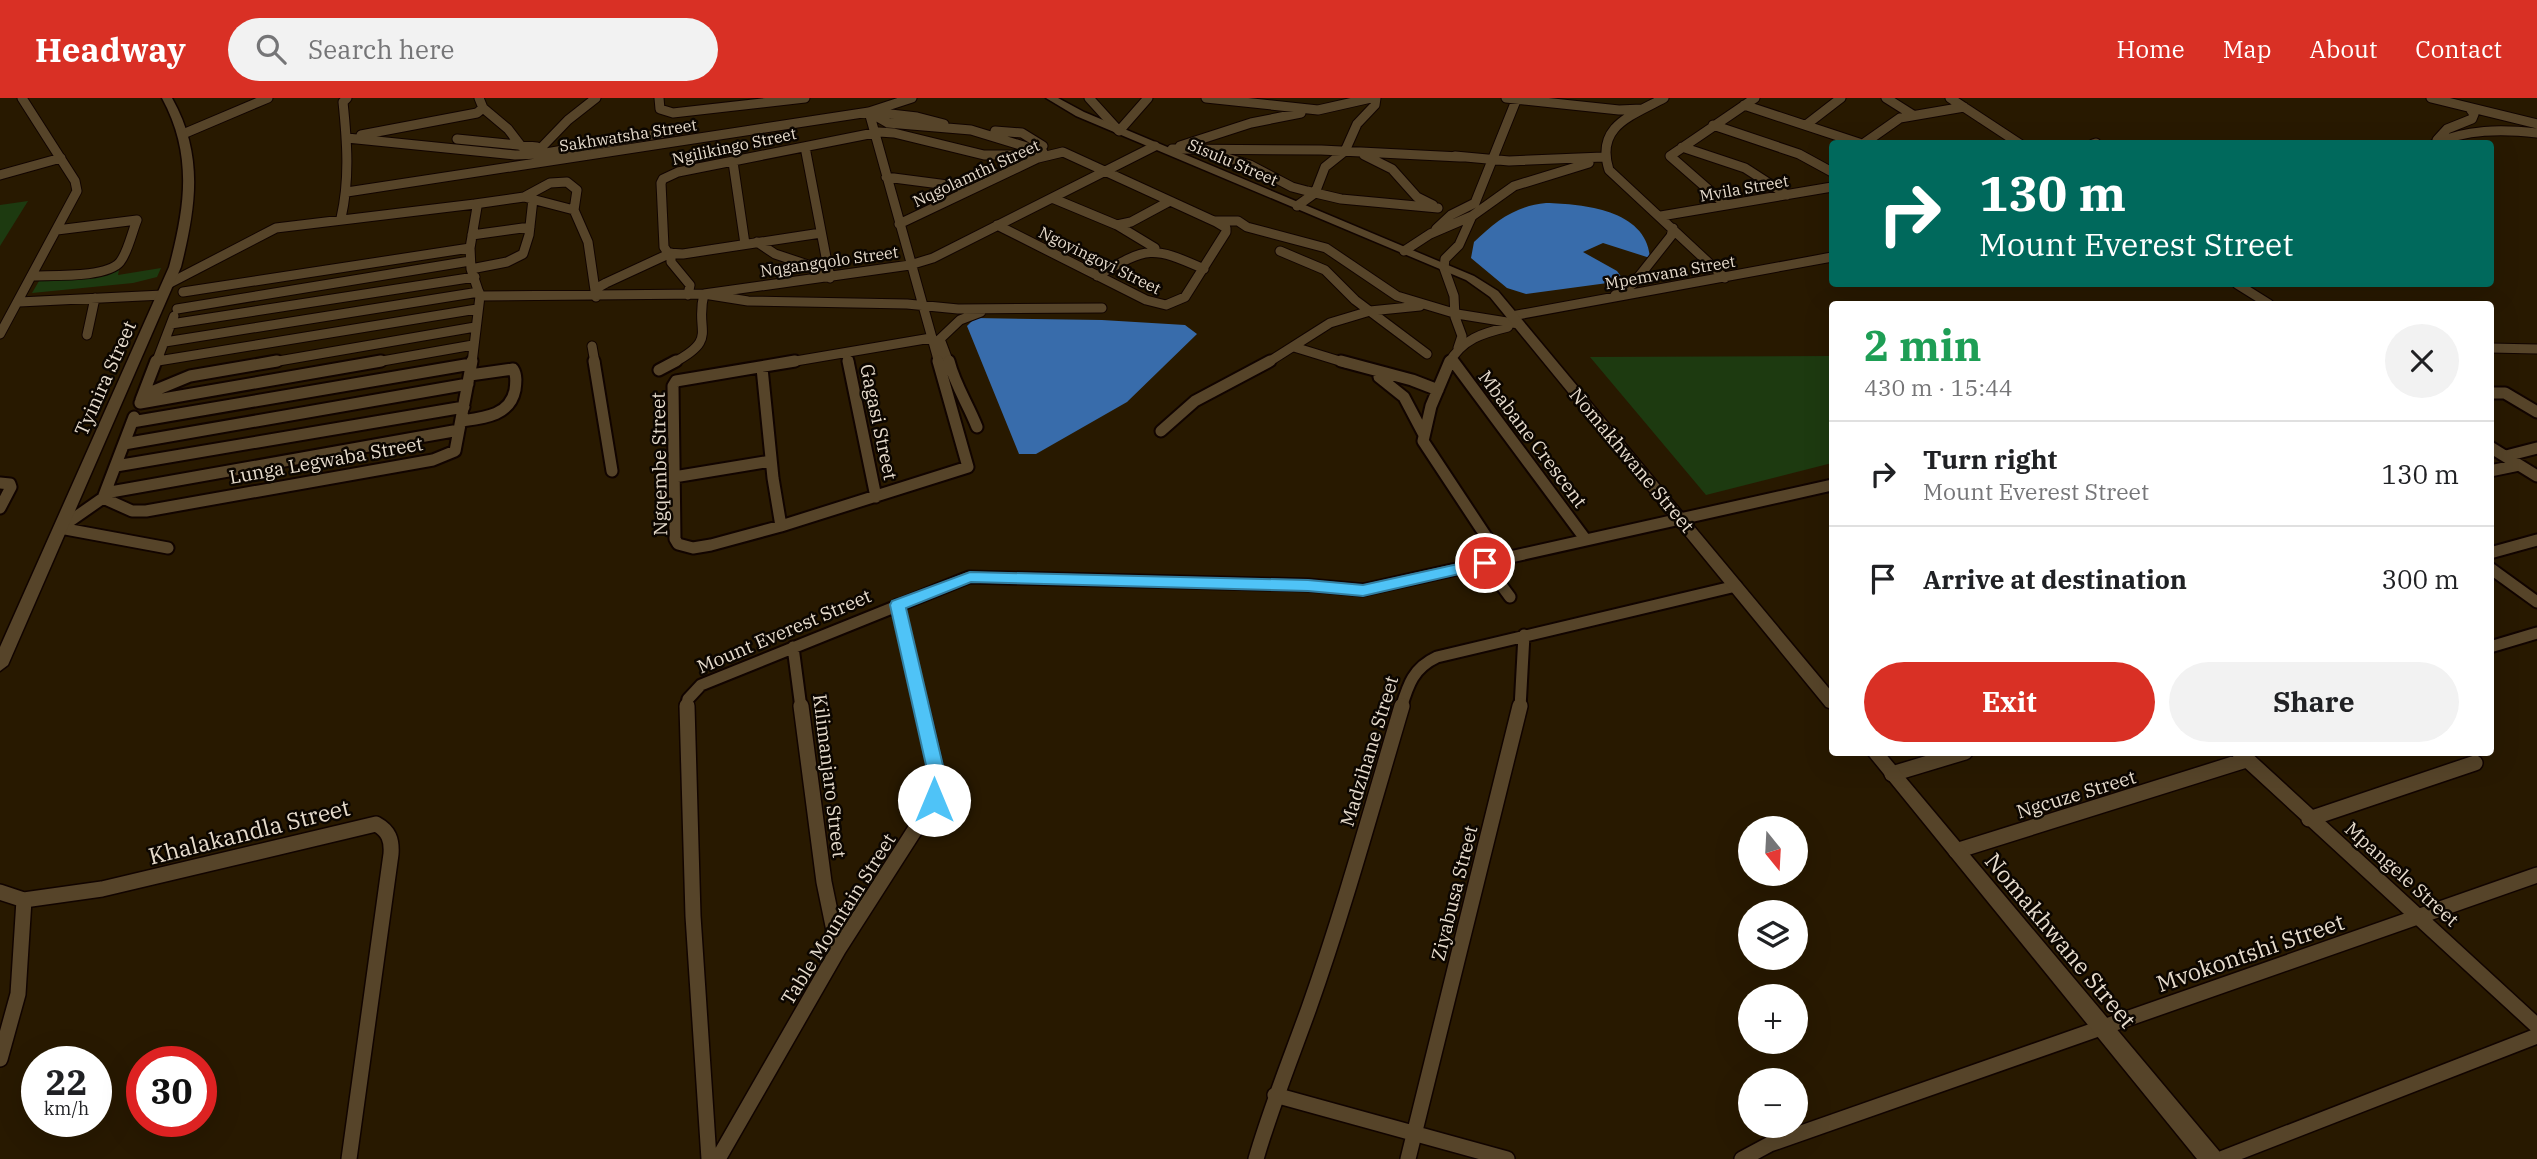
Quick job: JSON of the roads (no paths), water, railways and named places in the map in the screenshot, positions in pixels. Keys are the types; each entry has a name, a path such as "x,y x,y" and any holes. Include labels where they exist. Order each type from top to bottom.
{"street":[{"path":"0,334 77,191 75,181 22,98"},
{"name":"Tyinira Street","path":"0,665 165,289 184,233 190,190 189,159 178,116 167,98"},
{"path":"183,134 254,100 268,98"},
{"path":"341,218 346,192 347,138 343,102 347,98"},
{"path":"479,98 483,108 502,124 521,146"},
{"path":"542,147 568,120 596,98"},
{"path":"659,98 660,109 673,113 805,98"},
{"name":"Sakhwatsha Street","path":"346,192 869,112 912,98"},
{"name":"Sisulu Street","path":"1051,98 1119,131 1404,251"},
{"path":"1089,98 1095,108 1114,123 1119,131 1148,98"},
{"path":"1206,98 1244,100 1315,110"},
{"path":"1297,206 1315,193 1325,167 1351,143 1357,124 1376,105 1373,98"},
{"name":"Nqgangqolo Street","path":"165,342 479,294 596,297 704,295 910,265 933,258 1103,172 1163,148 1260,121 1373,98"},
{"path":"1506,98 1619,110 1645,109"},
{"path":"1433,233 1451,215 1475,202 1517,98"},
{"path":"1664,98 1606,135 1602,157 1609,170 1724,278"},
{"path":"1727,205 1670,156 1755,98"},
{"path":"1805,125 1841,98"},
{"path":"1886,98 1913,115"},
{"path":"1950,98 2014,140"},
{"path":"2431,98 2471,110 2537,124"},
{"path":"1744,105 1851,140"},
{"path":"1868,140 1893,121 1964,107"},
{"path":"347,138 477,113 483,108"},
{"path":"1619,110 1629,119"},
{"path":"2438,140 2448,129 2472,119 2474,114 2471,110"},
{"path":"869,112 888,123 971,130 1032,147 1046,155"},
{"path":"869,112 931,338"},
{"path":"2482,132 2491,120 2537,124"},
{"path":"1713,125 1798,154 1829,170"},
{"path":"2440,140 2482,132 2537,133"},
{"path":"347,138 514,155 578,148 663,133"},
{"name":"Ngilikingo Street","path":"671,253 664,247 663,179 678,172 874,134 894,133 984,155 1046,155"},
{"path":"457,139 521,146 578,148"},
{"path":"1205,150 1270,174 1292,187 1315,193 1342,199 1438,208 1417,197 1392,169 1363,154 1351,143"},
{"path":"1351,143 1493,160 1602,157"},
{"path":"805,147 829,275"},
{"path":"1682,147 1745,168 1787,195"},
{"path":"1163,148 1460,157"},
{"name":"Nqgolamthi Street","path":"899,224 1046,155 1063,152 1103,172"},
{"path":"1404,251 1433,233 1472,216 1514,186 1602,157"},
{"path":"0,175 61,158"},
{"path":"733,162 744,244"},
{"path":"1103,172 1215,221 1238,221 1247,227 1326,248 1397,296 1475,320 1516,320"},
{"path":"886,177 963,187"},
{"path":"529,198 550,183 567,182 576,190 574,210 588,242 596,297"},
{"name":"Mvila Street","path":"1661,216 1829,188"},
{"path":"172,324 519,260 527,251 529,198"},
{"path":"0,308 165,289 190,272 276,228 341,218 529,198 574,210"},
{"path":"1052,198 1116,225 1157,249 1204,269"},
{"path":"1116,225 1138,218 1170,201"},
{"name":"Lunga Legwaba Street","path":"104,495 132,511 146,511 433,460 456,451 478,309 479,294 470,248 477,207 475,204"},
{"path":"1423,433 1438,390 1462,336 1454,313 1454,296 1444,268 1445,259 1459,245 1472,216"},
{"path":"1138,218 1140,239"},
{"path":"33,276 98,271 120,262 137,220 57,230"},
{"name":"Ngoyingoyi Street","path":"997,225 1156,304 1172,305 1185,297 1226,232 1226,228 1215,221"},
{"path":"472,235 530,227"},
{"path":"1610,299 1633,284 1671,236 1673,228"},
{"path":"596,297 597,288 609,280 641,270 671,253 821,233"},
{"path":"757,242 775,254 829,275"},
{"path":"183,292 470,248"},
{"path":"1097,276 1142,250 1157,249"},
{"path":"1280,251 1325,270 1370,311 1427,354"},
{"name":"Nomakhwane Street","path":"1404,251 1480,284 1516,320 1829,699"},
{"path":"671,253 671,262 690,285 688,295"},
{"name":"Mpemvana Street","path":"1516,320 1610,299 1829,258"},
{"path":"177,309 472,269"},
{"path":"104,495 148,379 158,361 190,272"},
{"path":"2242,287 2264,301"},
{"path":"659,370 694,350 701,342 705,335 700,305 704,295 758,302 991,309 1102,308"},
{"path":"87,335 95,298"},
{"path":"1161,431 1195,401 1294,347 1330,323 1370,311 1424,305"},
{"path":"158,361 478,309"},
{"path":"977,427 965,395 954,382 940,339 948,328 960,320 991,309"},
{"path":"1458,348 1472,338 1516,320"},
{"path":"142,399 190,376 475,327"},
{"name":"Ngqembe Street","path":"931,338 968,467 781,526 703,547 693,548 678,544 675,539 674,477 673,386 676,382 847,354 931,338"},
{"path":"142,399 473,345"},
{"path":"592,346 612,471"},
{"path":"1294,347 1412,380 1438,390"},
{"path":"2494,348 2537,349"},
{"name":"Gagasi Street","path":"847,354 876,496"},
{"name":"Mbabane Crescent","path":"1451,359 1586,540"},
{"path":"1360,367 1380,377 1404,397 1423,433 1426,447 1501,559"},
{"path":"762,368 771,461 781,526"},
{"path":"60,527 104,495 460,426 503,412 510,407 517,387 516,373 513,369 470,374 132,422"},
{"path":"124,444 470,374"},
{"path":"2494,393 2505,393 2537,412"},
{"path":"116,466 464,407"},
{"path":"2506,456 2537,448"},
{"path":"2494,449 2537,476"},
{"path":"674,477 771,461"},
{"path":"2494,470 2519,465"},
{"path":"0,483 10,484 11,487 0,508"},
{"path":"1682,520 1829,486"},
{"name":"Mount Everest Street","path":"709,1159 694,916 685,706 701,685 970,577 1308,585 1363,590 1682,520"},
{"path":"60,527 169,548"},
{"path":"2494,552 2537,540"},
{"path":"1485,563 1510,597"},
{"path":"2494,571 2537,602"},
{"name":"Madzihane Street","path":"1256,1159 1275,1095 1318,982 1413,673 1418,666 1435,657 1736,586"},
{"name":"Table Mountain Street","path":"718,1159 838,950 934,800 937,774 897,605"},
{"path":"2494,646 2537,633"},
{"name":"Ziyabusa Street","path":"1409,1159 1518,723 1523,688 1524,635"},
{"name":"Kilimanjaro Street","path":"793,647 824,882 838,950"},
{"name":"Nomakhwane Street","path":"1877,756 2211,1159"},
{"path":"1892,774 1952,756"},
{"name":"Mpangele Street","path":"2242,756 2419,917 2530,1010 2537,1026"},
{"name":"Ngcuze Street","path":"1956,851 2242,756"},
{"path":"2309,818 2475,763"},
{"name":"Khalakandla Street","path":"0,892 24,900 102,889 376,824 387,829 391,837 389,868 349,1159"},
{"name":"Mvokontshi Street","path":"1742,1159 1770,1144 2537,875"},
{"path":"0,1059 18,994 24,900"},
{"path":"2221,1159 2537,1036"},
{"path":"1275,1095 1507,1159"}],"water":[{"path":"1546,203 1595,208 1626,220 1638,229 1646,242 1650,258 1603,243 1583,252 1617,271 1622,278 1615,282 1526,294 1507,288 1471,258 1474,242 1490,227 1515,211"},
{"path":"975,318 1102,320 1185,325 1197,334 1127,402 1036,454 1019,454 967,326"}]}
